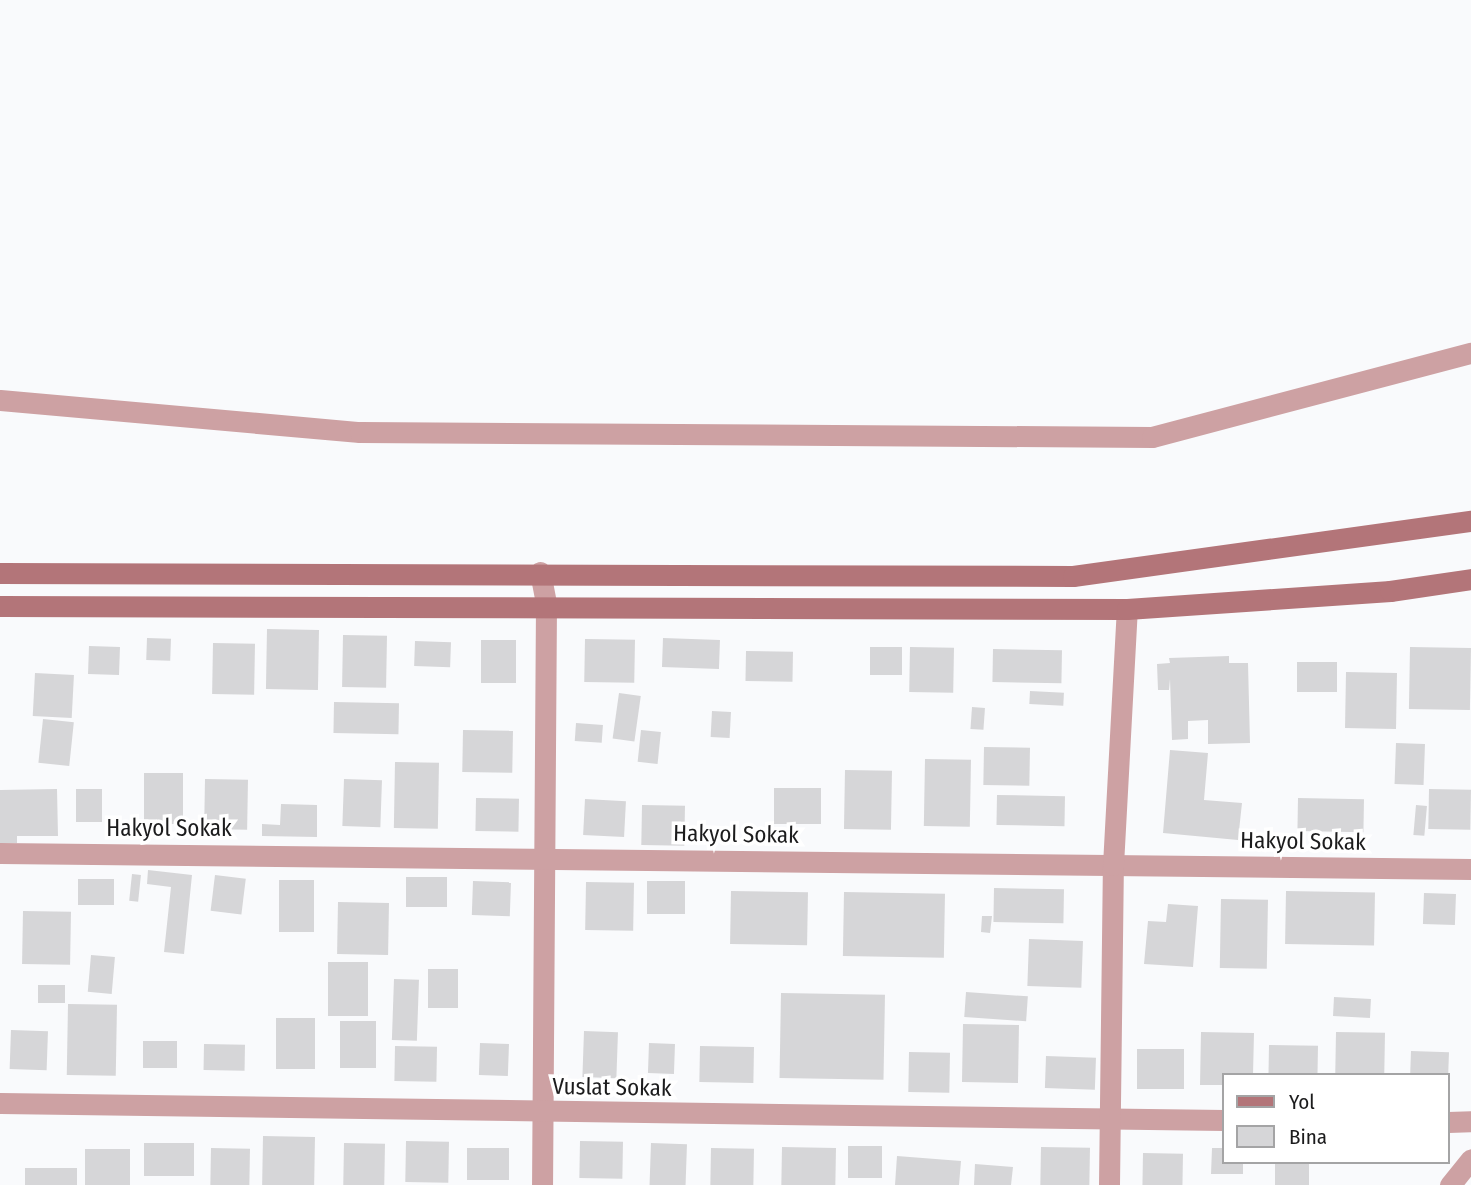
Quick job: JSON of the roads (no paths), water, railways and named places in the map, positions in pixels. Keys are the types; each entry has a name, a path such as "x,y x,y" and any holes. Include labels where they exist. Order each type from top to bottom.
{"main road":[{"path":"0,573 540,572 1073,576 1471,521"},
{"path":"0,606 546,604 1127,609 1390,591 1471,579"}],"street":[{"path":"0,400 360,432 1152,437 1471,353"},
{"path":"540,572 546,604 542,1185"},
{"path":"1110,1185 1113,865 1127,609"},
{"name":"Hakyol Sokak","path":"0,853 1471,869"},
{"name":"Vuslat Sokak","path":"0,1103 541,1113 1222,1120"},
{"path":"1450,1122 1471,1121"},
{"path":"1450,1185 1471,1159"}]}
